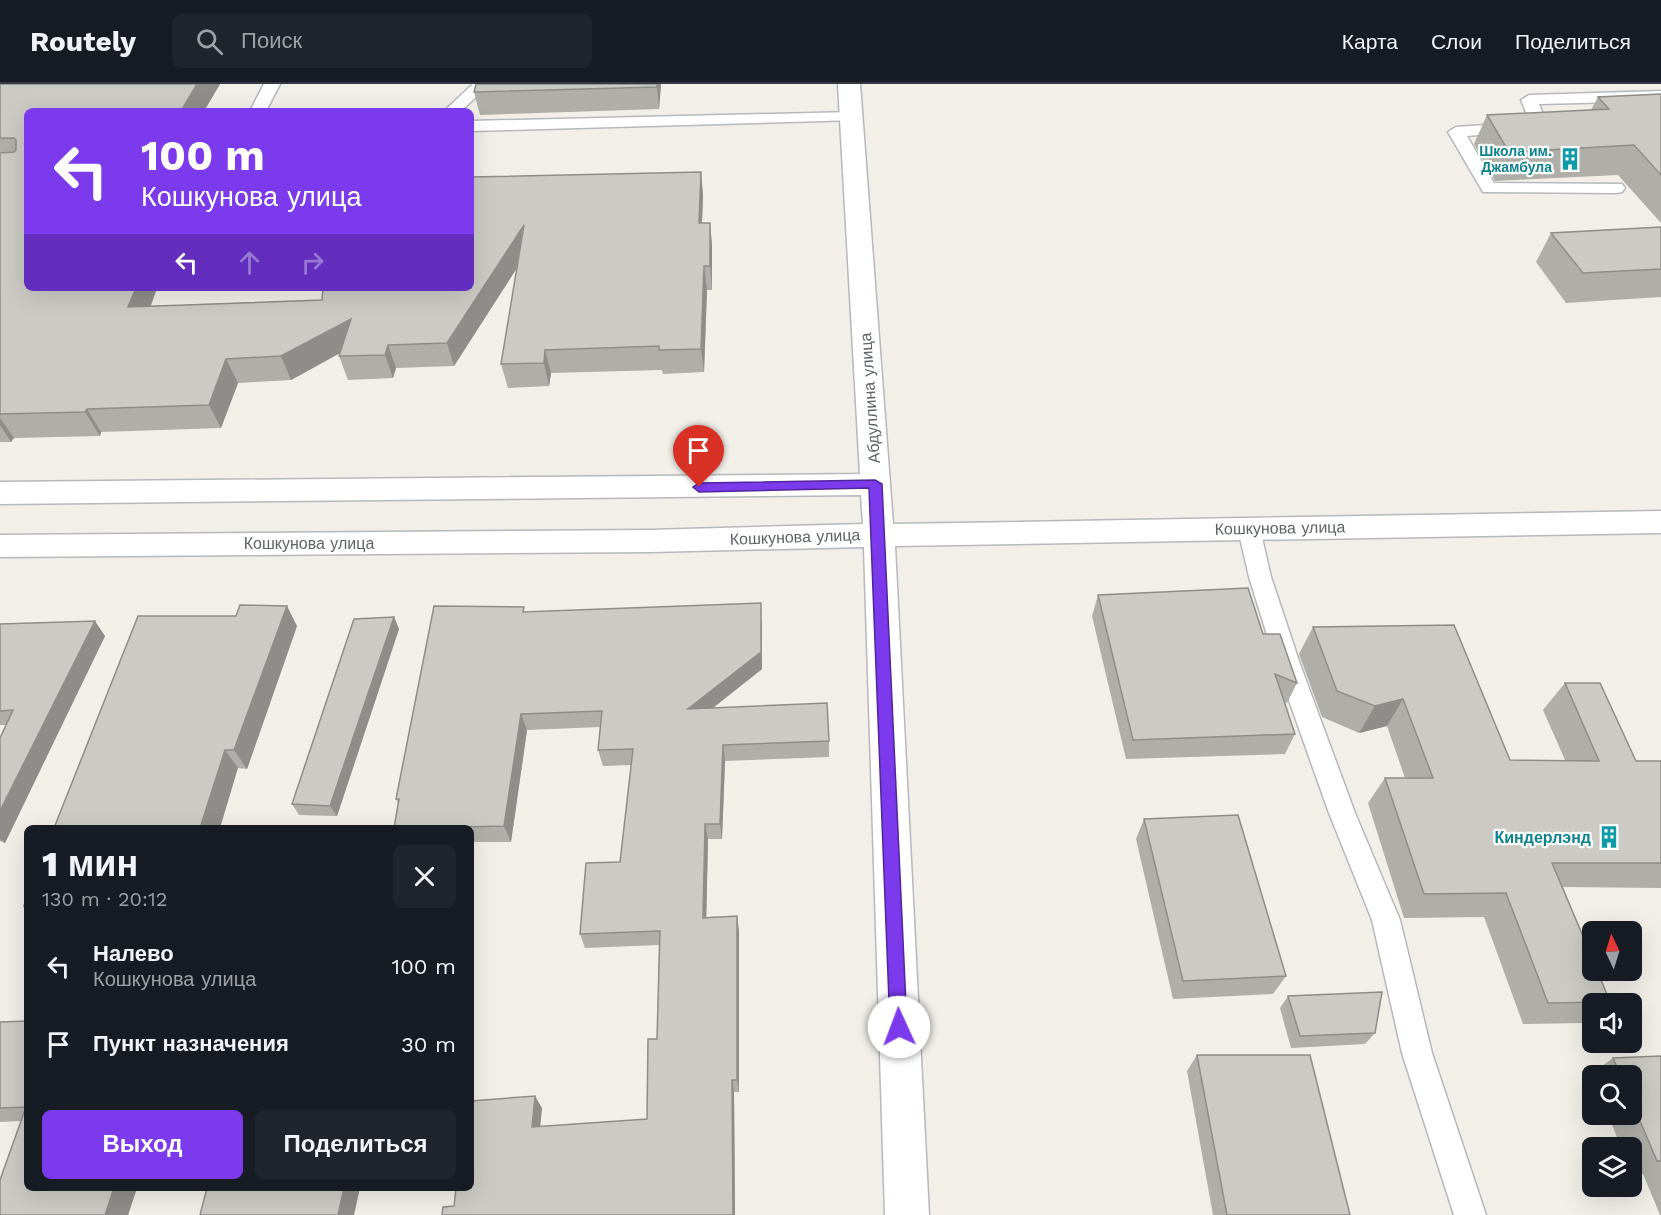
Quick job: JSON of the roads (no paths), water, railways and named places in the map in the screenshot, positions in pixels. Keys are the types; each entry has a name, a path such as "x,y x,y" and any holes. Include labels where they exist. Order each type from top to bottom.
{"street":[{"name":"Абдуллина улица","path":"849,84 879,535 907,1215"},
{"path":"0,493 875,484"},
{"name":"Кошкунова улица","path":"0,546 650,541 1661,522"}],"lane":[{"path":"260,108 272,84"},
{"path":"455,108 482,84"},
{"path":"1616,188 1489,188 1456,132 1540,126 1529,100 1661,96"},
{"path":"474,126 852,117"},
{"path":"1249,529 1260,577 1288,664 1342,813 1386,920 1417,1053 1470,1215"}],"place":[{"name":"Школа им. Джамбула","path":"1570,159"},
{"name":"Киндерлэнд","path":"1609,837"}]}
